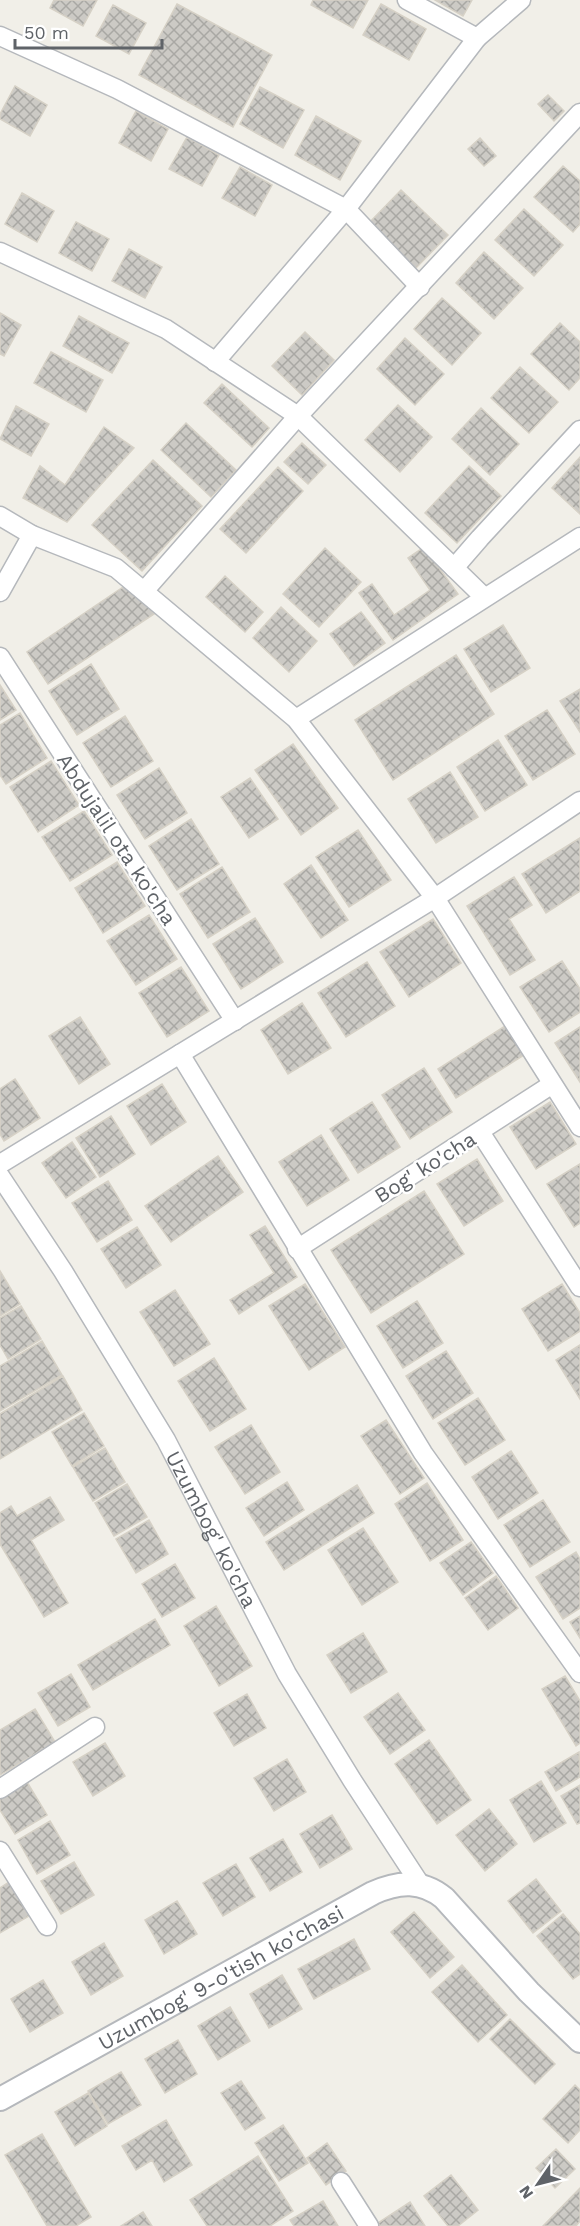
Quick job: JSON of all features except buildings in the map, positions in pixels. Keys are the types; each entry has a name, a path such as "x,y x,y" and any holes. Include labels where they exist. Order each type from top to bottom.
{"street":[{"path":"407,0 477,38"},
{"path":"215,362 346,209 477,38 521,0"},
{"path":"0,36 117,89 346,209 420,287"},
{"path":"145,590 298,416 580,113"},
{"path":"0,252 166,329 298,416 484,597"},
{"path":"454,568 580,430"},
{"path":"0,516 32,535 116,568 296,719 435,898 551,1085 580,1127"},
{"path":"0,592 32,535"},
{"path":"296,719 580,537"},
{"name":"Abdujalil ota ko'cha","path":"0,657 235,1021"},
{"path":"0,1164 435,898 580,801"},
{"path":"180,1054 423,1453 580,1672"},
{"name":"Bog' ko'cha","path":"297,1249 551,1085"},
{"path":"480,1132 580,1287"},
{"name":"Uzumbog' ko'cha","path":"0,1176 63,1271 166,1440 287,1674 352,1780 420,1884"},
{"path":"0,1790 95,1727"},
{"path":"0,1851 47,1926"},
{"name":"Uzumbog' 9-o'tish ko'chasi","path":"0,2099 373,1893 401,1884 420,1884"},
{"path":"420,1884 444,1898 529,1992 580,2041"},
{"path":"341,2182 369,2226"}]}
